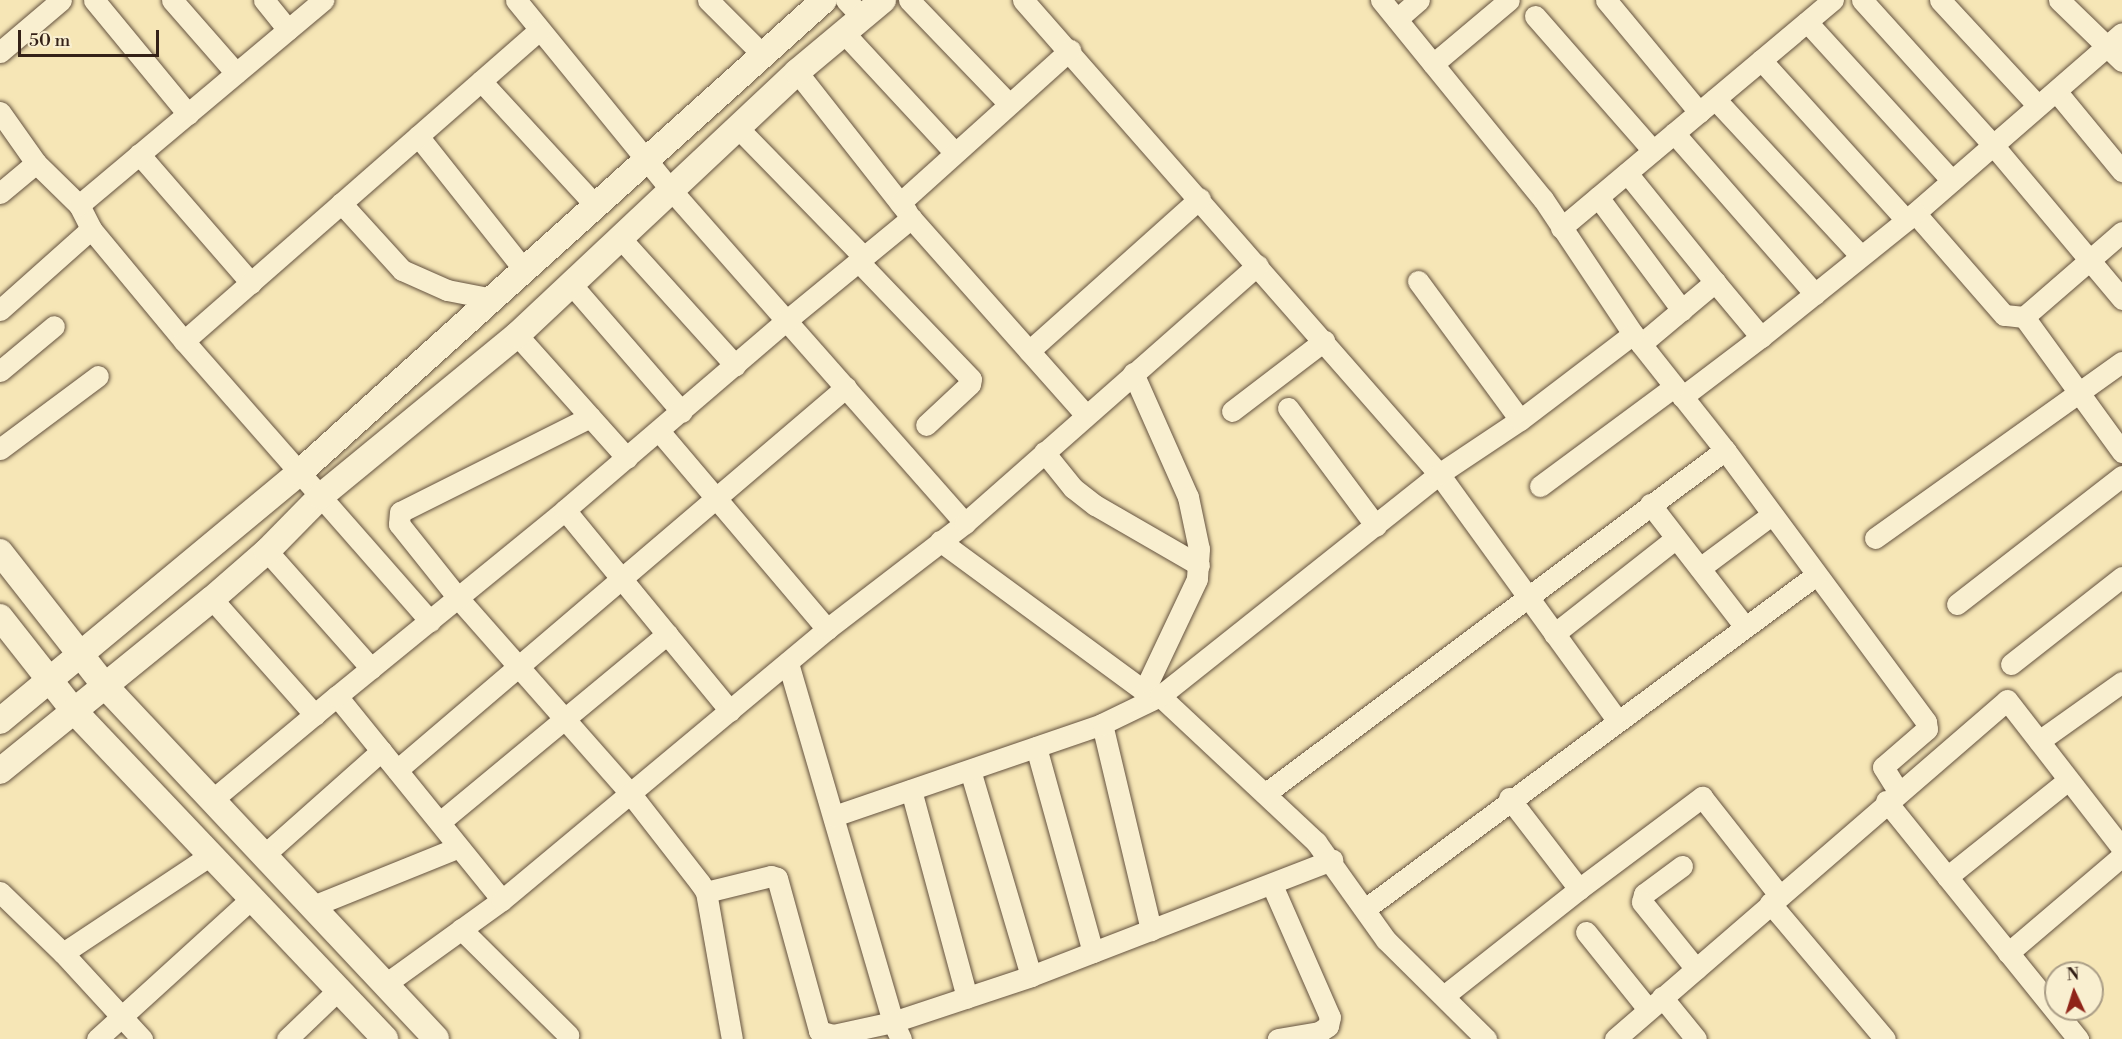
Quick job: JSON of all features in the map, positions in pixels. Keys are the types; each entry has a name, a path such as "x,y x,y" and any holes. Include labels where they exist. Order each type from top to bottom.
{"street":[{"path":"0,52 61,0"},
{"path":"94,0 188,114"},
{"path":"172,0 236,73"},
{"path":"264,0 288,30"},
{"path":"79,205 323,0"},
{"path":"516,0 672,191 965,523"},
{"path":"708,0 763,55"},
{"path":"0,721 300,472 824,0"},
{"path":"0,771 212,599 259,558 321,496 517,335 622,240 851,17 883,0"},
{"path":"909,0 1009,104"},
{"path":"1023,0 1200,198 1439,474 1524,596 1617,720"},
{"path":"1381,0 1543,199 1637,339 1725,450 1770,516 1928,725 1883,767 1892,796 1947,877 2078,1039"},
{"path":"1397,19 1419,0"},
{"path":"1433,64 1509,0"},
{"path":"1606,0 1699,112"},
{"path":"1862,0 2091,257 2122,299"},
{"path":"1940,0 2038,106"},
{"path":"2059,0 2115,40 2122,61"},
{"path":"1561,228 1807,22 1829,1"},
{"path":"1535,16 1653,152"},
{"path":"851,17 955,153"},
{"path":"1807,22 1952,181"},
{"path":"184,341 539,30"},
{"path":"1540,486 1761,337 1911,216 2115,40"},
{"path":"212,800 565,510 861,259 955,153 1070,50"},
{"path":"1761,60 2004,315 2024,317 2122,232"},
{"path":"797,72 906,210 1085,414"},
{"path":"481,81 595,205"},
{"path":"2056,91 2122,171"},
{"path":"1715,99 1861,256"},
{"path":"0,112 36,162 79,205 91,229 184,341 430,621"},
{"path":"738,128 971,379 970,384 926,425"},
{"path":"1674,133 1815,294"},
{"path":"418,136 525,271"},
{"path":"139,154 251,283"},
{"path":"0,193 36,162"},
{"path":"1627,173 1761,337"},
{"path":"1599,196 1682,310"},
{"path":"1029,351 1200,198"},
{"path":"341,203 402,270 447,290 493,299"},
{"path":"0,309 91,229"},
{"path":"622,240 735,365"},
{"path":"384,985 502,900 827,629 965,523 1085,414 1258,265"},
{"path":"1418,281 1520,420"},
{"path":"834,816 1102,724 1152,693 1376,526 1439,474 1682,310 1715,282"},
{"path":"571,284 682,412"},
{"path":"2024,317 2122,452"},
{"path":"0,371 54,326"},
{"path":"517,335 627,458"},
{"path":"1232,411 1324,341"},
{"path":"1875,538 2122,362"},
{"path":"1133,373 1188,497 1199,565 1197,579 1152,693"},
{"path":"0,448 98,376"},
{"path":"397,770 621,578 717,500 846,387"},
{"path":"1288,408 1376,526"},
{"path":"590,417 400,512 402,529 458,598 630,793 706,892 732,1039"},
{"path":"659,431 827,629"},
{"path":"1266,792 1524,596 1725,450"},
{"path":"1044,452 1073,488 1095,505 1199,565"},
{"path":"1957,604 2122,476"},
{"path":"1650,504 1745,627"},
{"path":"565,510 730,711"},
{"path":"1700,568 1770,516"},
{"path":"223,536 259,558 371,668"},
{"path":"1554,634 1677,538"},
{"path":"940,541 1152,693 1266,792 1332,860 1386,940 1445,995 1486,1039"},
{"path":"0,552 106,687 436,1039"},
{"path":"1365,909 1509,798 1816,575"},
{"path":"2011,664 2122,577"},
{"path":"212,599 315,715"},
{"path":"0,617 74,711 380,1037"},
{"path":"440,822 667,634"},
{"path":"788,663 897,1031"},
{"path":"2039,741 2122,682"},
{"path":"336,696 502,900"},
{"path":"1615,1039 1892,796 2007,700 2122,848"},
{"path":"1102,724 1151,930"},
{"path":"1036,747 1093,952"},
{"path":"264,855 381,751"},
{"path":"970,770 1031,976"},
{"path":"1947,877 2068,780"},
{"path":"911,790 967,998"},
{"path":"1445,995 1579,888 1702,797 1774,899 1885,1039"},
{"path":"1509,798 1579,888"},
{"path":"313,906 459,847"},
{"path":"63,953 209,856"},
{"path":"2008,953 2122,856"},
{"path":"706,892 771,876 777,878 819,1031 833,1035 897,1031 967,998 1272,885 1332,860"},
{"path":"1682,866 1644,894 1642,902 1696,969"},
{"path":"1272,885 1330,1017 1328,1026 1319,1032 1278,1039"},
{"path":"0,892 63,953 142,1039"},
{"path":"97,1039 250,900"},
{"path":"461,929 568,1035"},
{"path":"1586,932 1655,1004 1696,1039"},
{"path":"287,1039 337,991"}]}
